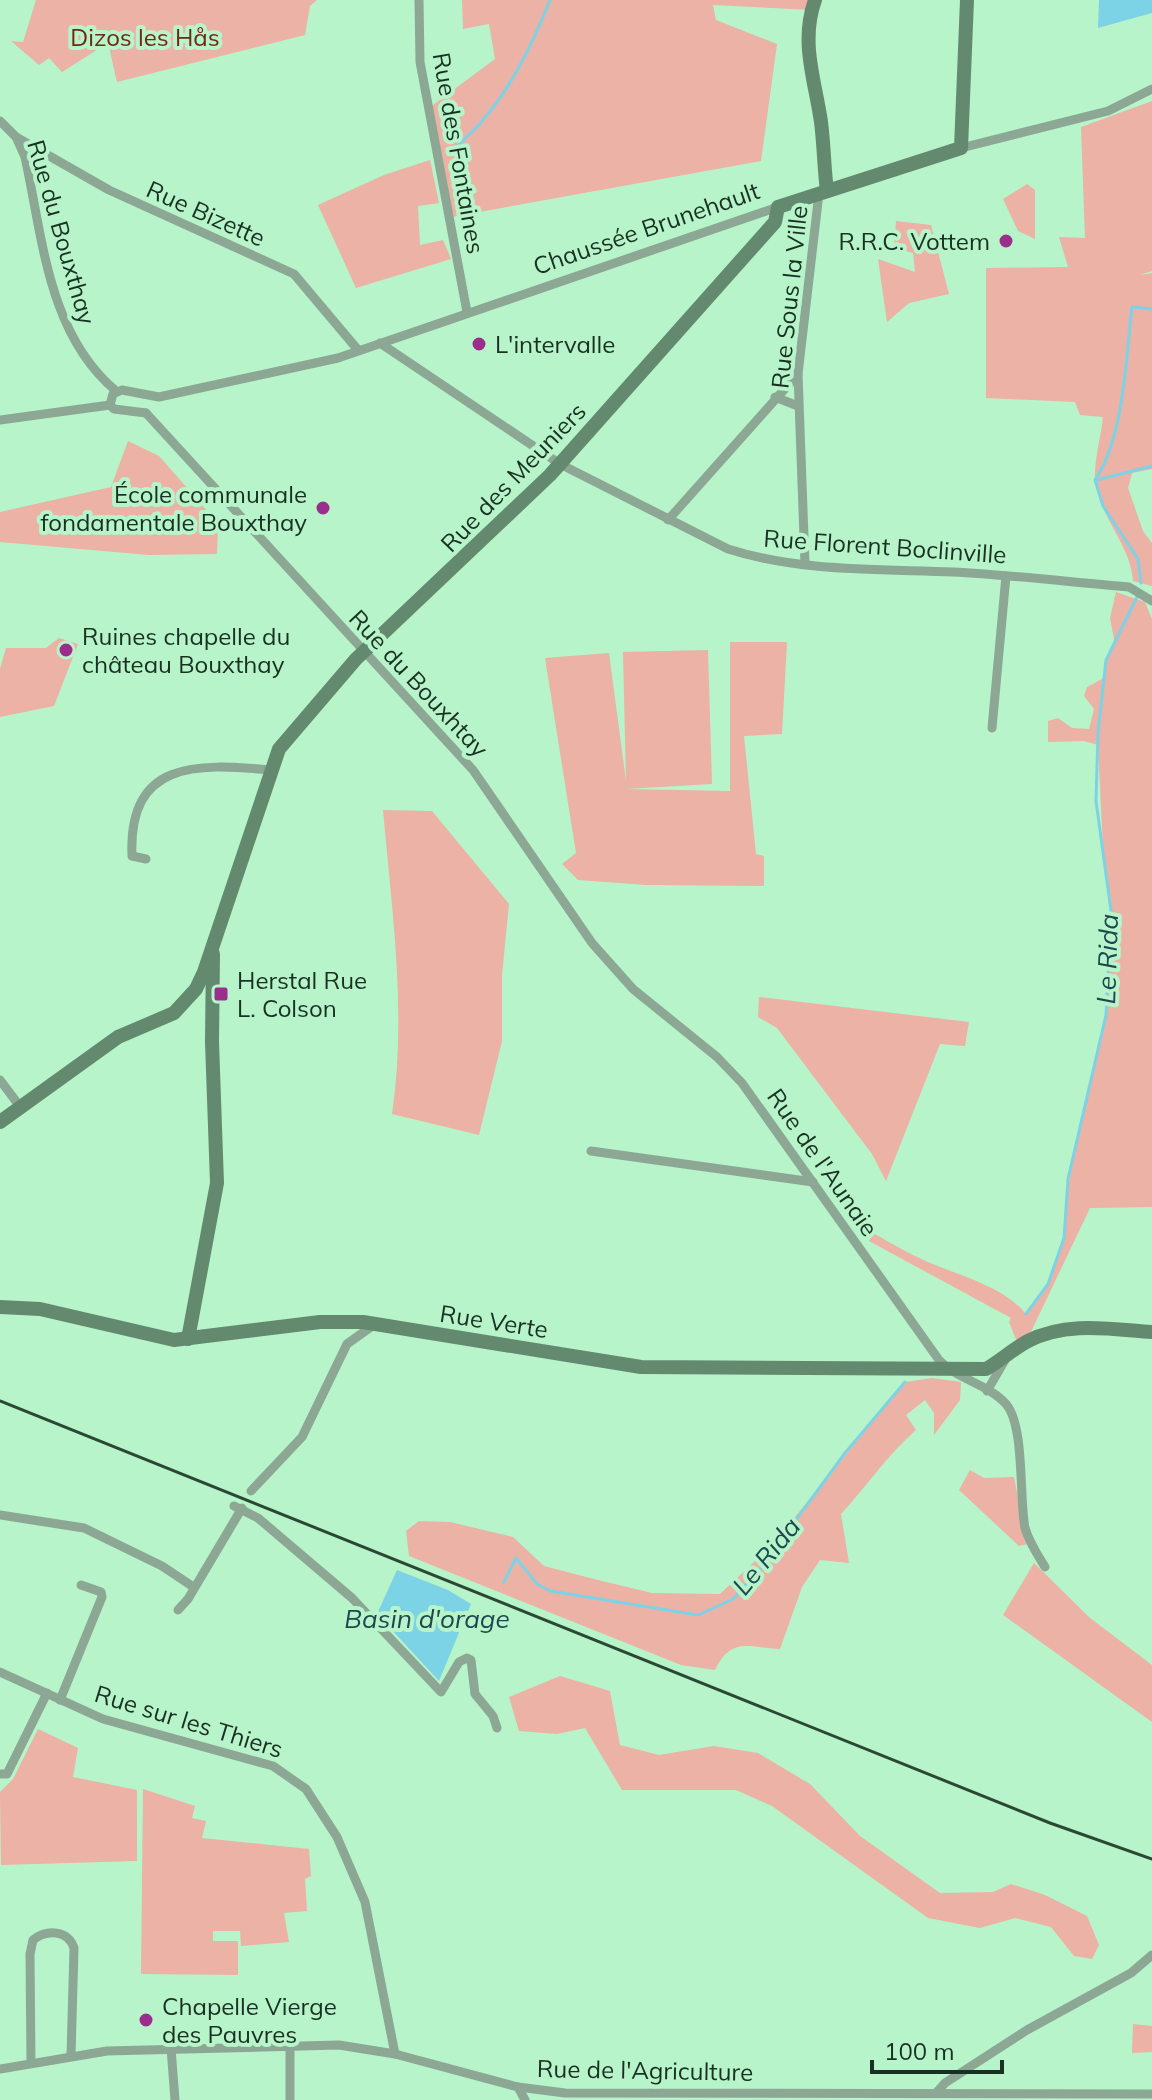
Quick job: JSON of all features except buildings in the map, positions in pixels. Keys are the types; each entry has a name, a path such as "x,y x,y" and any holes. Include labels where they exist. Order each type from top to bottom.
{"street":[{"name":"Rue des Fontaines","path":"419,0 420,62 467,312"},
{"path":"815,0 807,32 807,50 824,142 823,192"},
{"path":"961,148 967,0"},
{"name":"Chaussée Brunehault","path":"116,391 150,397 288,371 961,148 1108,111 1152,89"},
{"name":"Rue du Bouxthay","path":"0,121 16,137 25,157 64,324 81,354 116,391"},
{"name":"Rue Bizette","path":"16,137 109,190 294,274 358,350"},
{"name":"Rue Sous la Ville","path":"805,564 798,374 823,192"},
{"name":"Rue des Meuniers","path":"198,986 279,749 363,652 455,569 560,464 775,222 778,207"},
{"name":"Rue Florent Boclinville","path":"380,343 560,464 728,549 758,558 805,564 1129,587 1152,601"},
{"path":"668,520 798,374"},
{"path":"110,405 116,391"},
{"path":"0,420 110,405 120,412 146,413 152,406 150,397"},
{"name":"Rue Sous la Ville","path":"775,397 798,406"},
{"name":"Rue du Bouxhtay","path":"146,413 473,770 592,943 640,997"},
{"path":"992,728 1006,576"},
{"path":"146,859 127,856 134,811 147,790 162,778 185,770 270,770"},
{"path":"188,1339 217,1183 212,946"},
{"path":"0,1122 118,1037 174,1013 198,986 214,993"},
{"name":"Rue de l'Aunaie","path":"640,997 734,1074 949,1371"},
{"path":"0,1080 21,1108"},
{"path":"591,1151 813,1182"},
{"name":"Rue Verte","path":"0,1307 40,1309 153,1336 188,1339 320,1322 375,1324 641,1367 949,1371 986,1369 1007,1357"},
{"path":"251,1491 302,1437 347,1344 375,1324"},
{"path":"987,1391 1007,1357 1026,1342 1076,1327 1152,1332"},
{"path":"949,1371 1007,1405 1015,1425 1026,1528 1045,1567"},
{"path":"178,1610 238,1507 352,1598 441,1692 448,1686 459,1662 471,1660 475,1694 493,1716 497,1728"},
{"path":"0,1515 84,1528 162,1566 192,1586"},
{"name":"Rue sur les Thiers","path":"60,1700 102,1597 101,1592 81,1585"},
{"name":"Rue sur les Thiers","path":"0,1672 103,1719 273,1766 306,1789 337,1837 365,1902 395,2054"},
{"path":"0,1774 7,1774 47,1693"},
{"path":"31,2063 30,1954 33,1940 44,1933 63,1934 71,1939 74,1948 71,2056"},
{"path":"937,2092 1027,2030 1131,1973 1152,1955"},
{"path":"290,2044 290,2100"},
{"name":"Rue de l'Agriculture","path":"0,2069 71,2056 171,2048 339,2045 395,2054 518,2087 565,2093 1152,2094"},
{"path":"171,2048 175,2100"},
{"path":"518,2087 525,2100"}],"green space":[{"name":"Dizos les Hås","path":"36,0 317,0 310,6 305,35 117,82 108,43 62,72 49,58 39,65 11,41 23,42"},
{"path":"462,0 815,0 811,10 713,5 716,20 777,44 761,161 452,217 429,108 495,59 489,24 463,29"},
{"path":"1152,101 1152,271 1140,275 1152,273 1152,469 1132,473 1128,488 1143,531 1152,543 1152,586 1133,581 1127,555 1098,493 1095,472 1103,417 1080,415 1075,402 986,398 986,268 1068,267 1059,237 1085,238 1081,127"},
{"path":"430,160 439,203 418,206 420,245 443,240 451,259 356,288 318,205 384,175"},
{"path":"1027,184 1035,190 1035,239 1018,231 1003,199"},
{"path":"896,221 931,225 949,294 909,303 887,322 878,259 915,272 913,253 894,248"},
{"path":"128,441 159,456 218,523 217,554 149,555 0,542 0,512 111,487"},
{"path":"1116,592 1145,602 1152,619 1152,1207 1090,1208 1029,1336 1017,1342 1009,1322 1011,1318 869,1241 873,1233 921,1259 1005,1296 1026,1314 1048,1284 1064,1238 1068,1179 1106,1015 1111,911 1104,870 1098,745 1084,741 1048,742 1048,721 1058,718 1072,728 1089,729 1094,709 1084,696 1087,687 1104,678 1106,660 1115,645 1110,618"},
{"path":"59,638 78,644 54,706 0,717 0,669 6,648 46,648"},
{"path":"730,642 787,642 782,734 744,736 756,854 764,856 764,886 646,885 578,880 562,864 576,853 545,658 609,653 626,781 623,652 708,650 712,784 626,789 730,791"},
{"path":"383,810 432,811 509,904 502,975 502,1041 479,1135 392,1114 398,1000"},
{"path":"759,997 969,1022 965,1046 940,1044 886,1181 872,1154 777,1028 758,1017"},
{"path":"932,1378 961,1382 960,1400 934,1435 934,1413 925,1400 906,1415 916,1430 841,1514 849,1563 820,1560 802,1587 780,1649 734,1648 715,1670 681,1665 409,1556 406,1531 419,1521 450,1522 513,1537 544,1566 652,1593 720,1594 773,1544 905,1382"},
{"path":"970,1470 984,1478 1014,1477 1027,1544 1019,1546 959,1490"},
{"path":"1034,1563 1090,1618 1152,1665 1152,1722 1003,1615"},
{"path":"560,1676 610,1691 620,1745 659,1755 714,1746 758,1753 810,1784 860,1836 940,1893 993,1892 1011,1884 1045,1895 1087,1916 1099,1945 1092,1959 1074,1956 1051,1927 1015,1918 980,1928 928,1918 772,1806 736,1790 622,1790 585,1728 557,1734 519,1731 509,1697"},
{"path":"38,1729 78,1748 73,1777 137,1790 137,1861 1,1865 0,1792 13,1779"},
{"path":"143,1789 195,1806 192,1818 206,1821 202,1838 309,1849 311,1876 305,1879 307,1911 284,1913 289,1942 241,1946 240,1931 213,1931 213,1941 238,1941 238,1975 141,1974"},
{"path":"1133,2024 1152,2026 1152,2052 1132,2053"}],"water":[{"path":"1099,0 1152,0 1152,13 1098,28"},
{"name":"Basin d'orage","path":"397,1570 448,1590 471,1604 439,1681 377,1614"}],"waterway":[{"path":"449,152 497,103 532,42 550,0"},
{"name":"Le Rida","path":"1141,583 1138,559 1103,506 1095,480 1105,463 1118,420 1132,307 1152,309"},
{"path":"1097,480 1152,466"},
{"name":"Le Rida","path":"1026,1314 1048,1284 1064,1238 1068,1179 1106,1015 1111,911 1096,801 1098,733 1106,660 1137,597"},
{"name":"Le Rida","path":"504,1582 516,1558 537,1584 550,1591 698,1615 733,1599 757,1573 845,1453 905,1382"}],"railway":[{"path":"0,1401 1050,1823 1152,1859"}],"place":[{"name":"R.R.C. Vottem","path":"1006,241"},
{"name":"L'intervalle","path":"479,344"},
{"name":"École communale fondamentale Bouxthay","path":"323,508"},
{"name":"Ruines chapelle du château Bouxthay","path":"66,650"},
{"name":"Herstal Rue L. Colson","path":"221,994"},
{"name":"Chapelle Vierge des Pauvres","path":"146,2020"}]}
